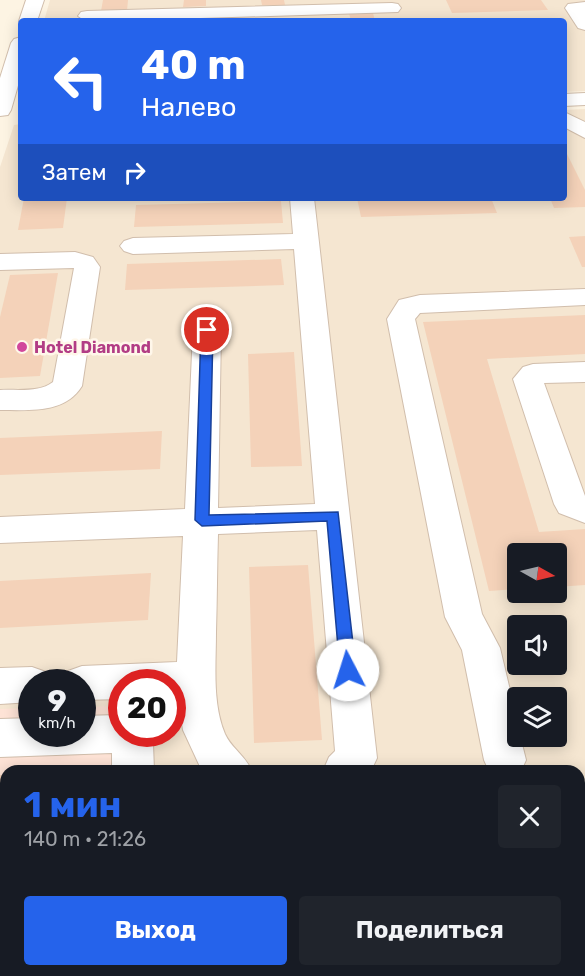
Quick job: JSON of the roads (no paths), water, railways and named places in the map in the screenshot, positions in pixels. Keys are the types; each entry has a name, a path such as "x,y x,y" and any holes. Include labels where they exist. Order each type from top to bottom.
{"street":[{"path":"29,18 35,0"},
{"path":"585,7 574,8 585,24"},
{"path":"87,12 393,10"},
{"path":"0,110 18,53"},
{"path":"567,100 585,99"},
{"path":"0,117 18,116"},
{"path":"567,120 585,131"},
{"path":"302,201 356,758 350,765"},
{"path":"133,246 307,241"},
{"path":"0,262 75,260 84,263 87,267 67,386 62,393 47,398 0,400"},
{"path":"505,760 481,648 464,617 401,319 409,306 420,304 585,297"},
{"path":"207,330 196,679 199,715 208,742 222,765"},
{"path":"585,372 533,374 528,379 567,496 571,504 585,510"},
{"path":"0,530 333,516"},
{"path":"96,683 196,679"},
{"path":"0,686 18,685"},
{"path":"0,738 118,734 133,743 133,765"}],"place":[{"name":"Hotel Diamond","path":"22,347"}]}
